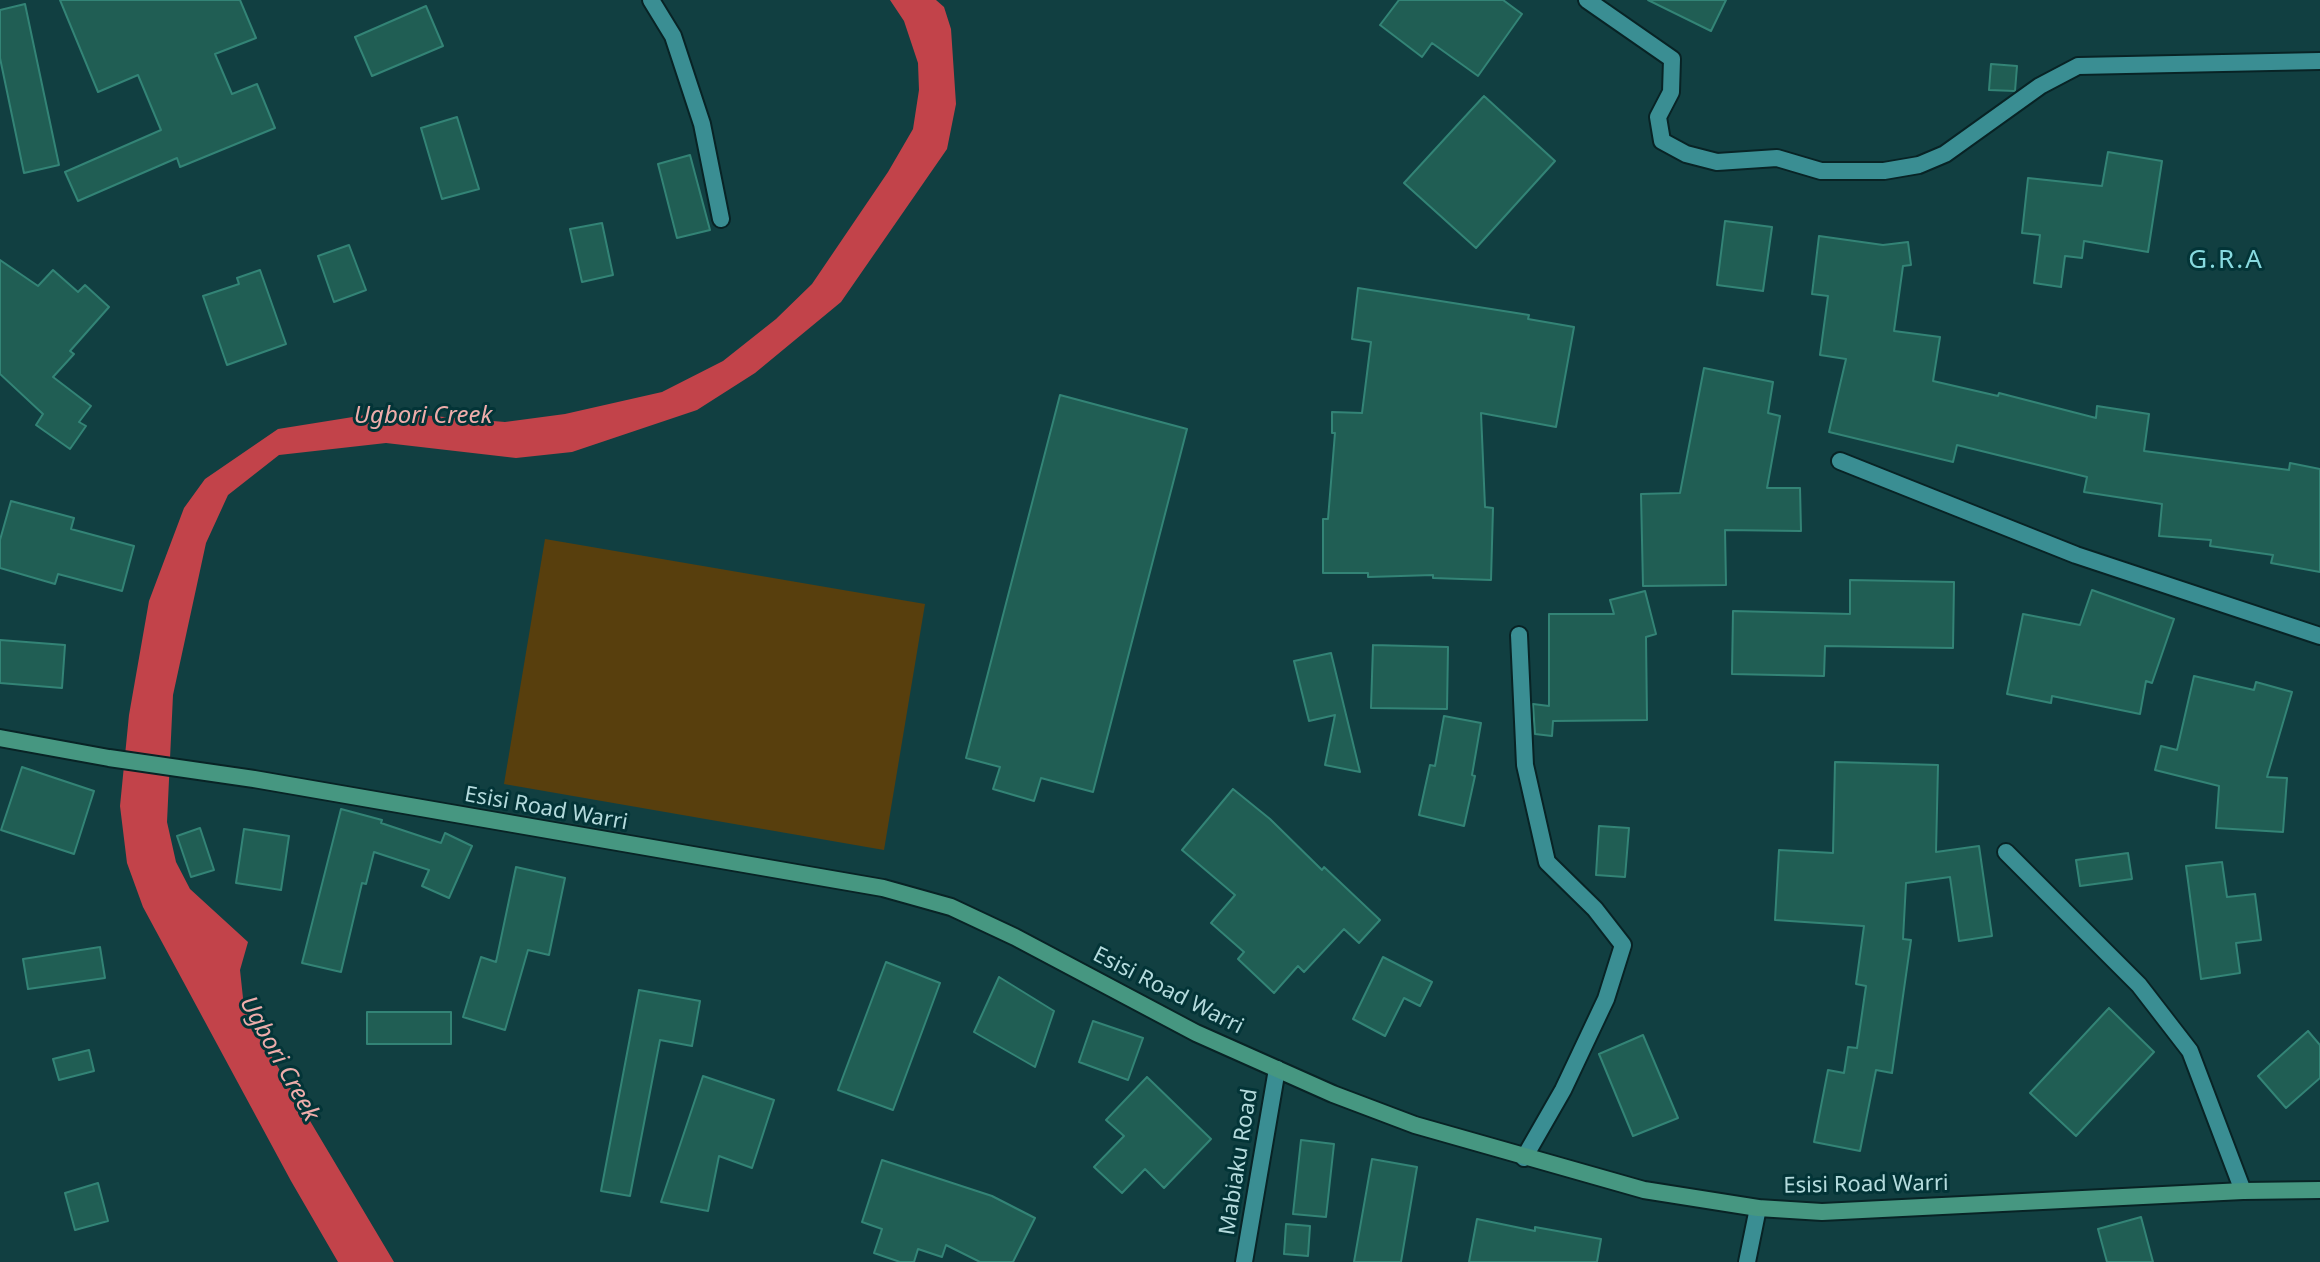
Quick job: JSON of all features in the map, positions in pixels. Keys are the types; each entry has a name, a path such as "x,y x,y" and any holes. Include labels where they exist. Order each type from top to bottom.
{"street":[{"path":"651,0 673,36 702,124 721,219"},
{"path":"1587,0 1672,59 1671,92 1658,117 1662,141 1686,154 1717,162 1777,158 1821,171 1884,171 1919,165 1945,154 2040,86 2078,66 2320,61"},
{"path":"1840,461 2076,555 2320,636"},
{"path":"1519,635 1525,765 1547,862 1595,909 1623,945 1600,1012 1563,1090 1524,1158"},
{"name":"Esisi Road Warri","path":"0,738 164,767 254,779 897,892 951,907 1003,931 1196,1033 1415,1125 1644,1190 1758,1208 1822,1212 2320,1190"},
{"path":"2006,852 2139,985 2190,1051 2243,1191"},
{"name":"Mabiaku Road","path":"1244,1262 1277,1069"},
{"path":"1747,1262 1758,1208"}],"shaded area":[{"path":"545,539 925,604 884,850 504,784"}],"water":[{"name":"Ugbori Creek","path":"890,0 936,0 944,7 951,29 956,104 947,149 841,302 755,373 697,410 572,452 516,458 386,443 279,455 228,495 206,543 173,695 167,822 176,862 190,889 248,942 240,970 243,998 263,1042 394,1262 338,1262 143,907 127,863 120,806 129,715 149,601 184,508 205,479 278,429 384,412 505,422 565,414 662,392 723,361 776,319 812,284 888,172 913,129 919,90 918,63 904,21"}],"building":[{"path":"60,0 240,0 256,38 215,54 232,94 257,84 275,128 180,167 177,158 78,201 65,172 161,130 138,75 98,92"},
{"path":"1399,0 1503,0 1522,14 1478,76 1432,43 1422,57 1380,25"},
{"path":"1648,0 1726,0 1711,31"},
{"path":"25,4 59,165 24,173 0,58 0,10"},
{"path":"426,6 443,46 372,76 355,37"},
{"path":"1991,64 2017,66 2015,91 1989,90"},
{"path":"1484,96 1555,161 1476,248 1404,183"},
{"path":"457,117 479,189 442,199 421,128"},
{"path":"2108,152 2162,161 2148,252 2084,241 2082,258 2065,256 2061,287 2034,283 2040,235 2022,233 2028,178 2102,186"},
{"path":"690,155 710,230 677,238 658,164"},
{"path":"1725,221 1772,227 1763,291 1717,285"},
{"path":"602,223 613,275 582,282 570,229"},
{"path":"1819,236 1883,245 1908,242 1911,265 1903,266 1894,331 1940,337 1933,381 1998,396 1999,393 2096,418 2097,406 2149,414 2144,451 2289,470 2290,463 2320,469 2320,572 2271,563 2273,555 2210,546 2211,540 2159,536 2162,504 2084,492 2087,477 1957,445 1953,462 1829,432 1846,359 1820,355 1828,296 1812,294"},
{"path":"349,245 366,290 334,302 318,256"},
{"path":"0,260 38,286 53,270 78,292 85,285 109,307 70,351 74,354 53,377 91,406 79,422 86,426 70,449 36,425 43,414 0,374"},
{"path":"260,270 286,344 227,365 203,296 239,284 237,278"},
{"path":"1358,288 1529,315 1528,319 1574,327 1556,427 1481,413 1485,507 1493,508 1491,580 1433,578 1433,575 1368,577 1368,573 1323,573 1323,519 1328,519 1335,433 1332,433 1332,412 1362,413 1371,342 1352,339"},
{"path":"1704,368 1773,382 1768,413 1780,416 1767,488 1800,488 1801,531 1725,530 1726,585 1643,586 1641,494 1680,493"},
{"path":"1060,395 1187,429 1093,792 1041,778 1034,801 993,789 1000,767 966,758"},
{"path":"11,501 74,518 71,529 134,546 122,591 58,574 55,584 0,568 0,540"},
{"path":"1850,580 1954,582 1953,648 1825,646 1824,676 1732,674 1733,611 1850,614"},
{"path":"2092,590 2174,619 2152,683 2146,681 2140,714 2052,696 2051,703 2007,694 2023,614 2080,625"},
{"path":"1645,591 1656,634 1646,637 1647,720 1553,721 1552,736 1535,734 1533,704 1549,706 1549,614 1614,614 1610,600"},
{"path":"0,640 65,645 62,688 0,683"},
{"path":"1373,645 1448,647 1447,709 1371,708"},
{"path":"1331,653 1360,772 1325,765 1335,715 1309,721 1294,661"},
{"path":"2194,676 2254,690 2256,682 2292,692 2267,777 2287,778 2283,832 2216,828 2219,786 2155,770 2161,746 2177,750"},
{"path":"1444,716 1481,723 1472,775 1475,776 1464,826 1419,815 1430,765 1435,766"},
{"path":"1835,762 1938,765 1936,852 1979,846 1992,936 1959,941 1950,877 1906,883 1903,939 1911,940 1892,1073 1876,1070 1860,1151 1814,1142 1828,1070 1844,1073 1848,1047 1857,1048 1866,986 1856,984 1864,926 1775,920 1779,850 1833,853"},
{"path":"22,767 94,791 74,854 1,830"},
{"path":"1233,789 1380,920 1359,943 1344,929 1304,972 1298,966 1274,993 1238,959 1244,952 1211,923 1235,895 1182,850"},
{"path":"341,809 382,820 381,823 441,843 445,833 472,846 449,898 422,886 429,870 374,852 366,884 362,883 341,972 302,963"},
{"path":"1599,826 1629,828 1625,877 1596,875"},
{"path":"200,828 214,870 191,877 177,836"},
{"path":"244,829 289,836 281,890 236,883"},
{"path":"2128,853 2132,879 2080,886 2076,860"},
{"path":"2222,862 2227,897 2255,894 2261,940 2236,943 2240,973 2201,979 2186,866"},
{"path":"516,867 565,878 549,955 528,950 505,1030 463,1017 481,957 496,962"},
{"path":"100,947 105,978 28,989 23,959"},
{"path":"1383,957 1432,982 1420,1006 1404,998 1385,1036 1353,1019"},
{"path":"886,962 940,983 893,1110 838,1090"},
{"path":"999,977 1054,1011 1035,1067 974,1032"},
{"path":"639,990 700,1001 692,1046 660,1040 630,1196 601,1191"},
{"path":"2109,1008 2154,1052 2076,1136 2030,1093"},
{"path":"367,1012 451,1012 451,1044 367,1044"},
{"path":"1093,1021 1143,1038 1128,1080 1079,1062"},
{"path":"2308,1031 2320,1045 2320,1078 2286,1108 2258,1076"},
{"path":"1643,1035 1678,1118 1633,1136 1599,1054"},
{"path":"89,1050 94,1071 59,1080 53,1059"},
{"path":"703,1076 774,1100 752,1168 719,1156 708,1211 661,1202"},
{"path":"1147,1077 1211,1139 1164,1188 1145,1169 1122,1193 1094,1167 1124,1136 1106,1120"},
{"path":"1301,1140 1334,1144 1326,1217 1293,1214"},
{"path":"1372,1159 1417,1167 1401,1262 1354,1262"},
{"path":"882,1160 992,1196 1035,1218 1013,1262 980,1262 946,1245 942,1257 918,1249 914,1262 900,1262 874,1253 882,1229 862,1222"},
{"path":"98,1183 108,1221 75,1230 65,1193"},
{"path":"2141,1217 2153,1262 2107,1262 2098,1229"},
{"path":"1477,1219 1535,1231 1535,1227 1601,1239 1597,1262 1469,1262"},
{"path":"1286,1224 1310,1226 1308,1256 1284,1254"}],"district":[{"name":"G.R.A","path":"2226,261"}]}
